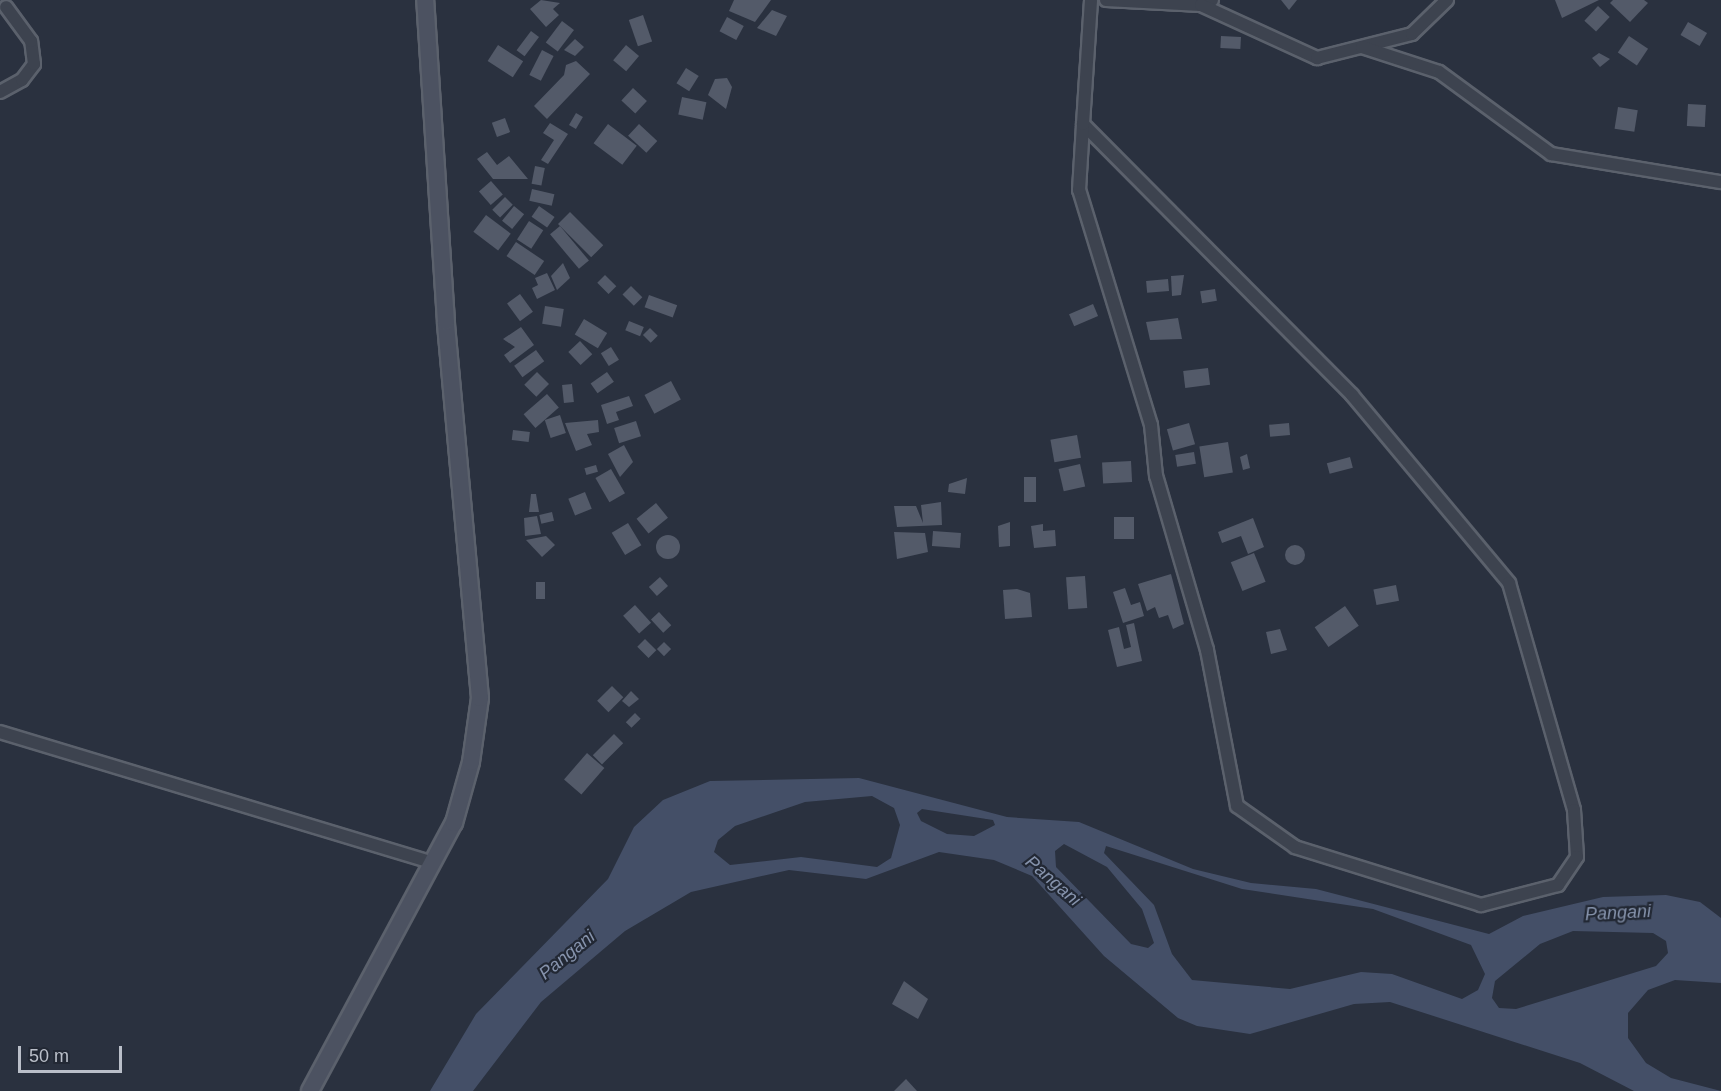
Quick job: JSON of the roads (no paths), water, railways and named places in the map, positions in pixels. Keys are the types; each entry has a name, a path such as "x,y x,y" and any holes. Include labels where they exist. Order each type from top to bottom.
{"main road":[{"path":"310,1091 454,823 471,762 480,698 446,322 425,0"}],"street":[{"path":"1083,124 1352,395 1509,583 1574,810 1577,857 1558,885 1481,905 1295,847 1237,806 1207,650 1156,476 1151,425 1079,190 1083,124 1091,0"},
{"path":"1106,0 1206,3 1317,58 1412,34 1446,0"},
{"path":"0,92 22,80 34,64 31,41 5,5"},
{"path":"1362,46 1439,72 1551,154 1721,182"},
{"path":"0,732 433,863"}],"water":[{"name":"Pangani","path":"859,778 1007,817 1079,822 1193,869 1251,883 1316,889 1489,934 1523,916 1603,897 1666,895 1700,902 1721,918 1721,983 1675,980 1648,990 1628,1013 1628,1038 1646,1063 1671,1078 1721,1091 1634,1091 1580,1063 1390,1002 1354,1004 1250,1034 1197,1026 1178,1018 1104,956 1032,876 994,860 939,852 866,879 789,870 691,892 625,931 541,1002 473,1091 430,1091 476,1014 608,879 634,827 663,800 710,781","holes":["872,796 894,808 900,825 891,858 877,867 801,857 730,865 714,852 718,840 735,826 805,802","922,809 993,820 995,825 974,836 947,834 921,821 917,813","1064,844 1107,867 1142,909 1154,943 1148,948 1131,944 1056,867 1055,851","1106,846 1242,889 1373,909 1471,945 1485,974 1478,990 1462,999 1392,974 1361,972 1290,989 1192,980 1172,954 1154,905 1104,853","1573,931 1653,933 1666,941 1668,953 1656,966 1516,1009 1499,1008 1492,998 1495,981 1540,944"]}]}
